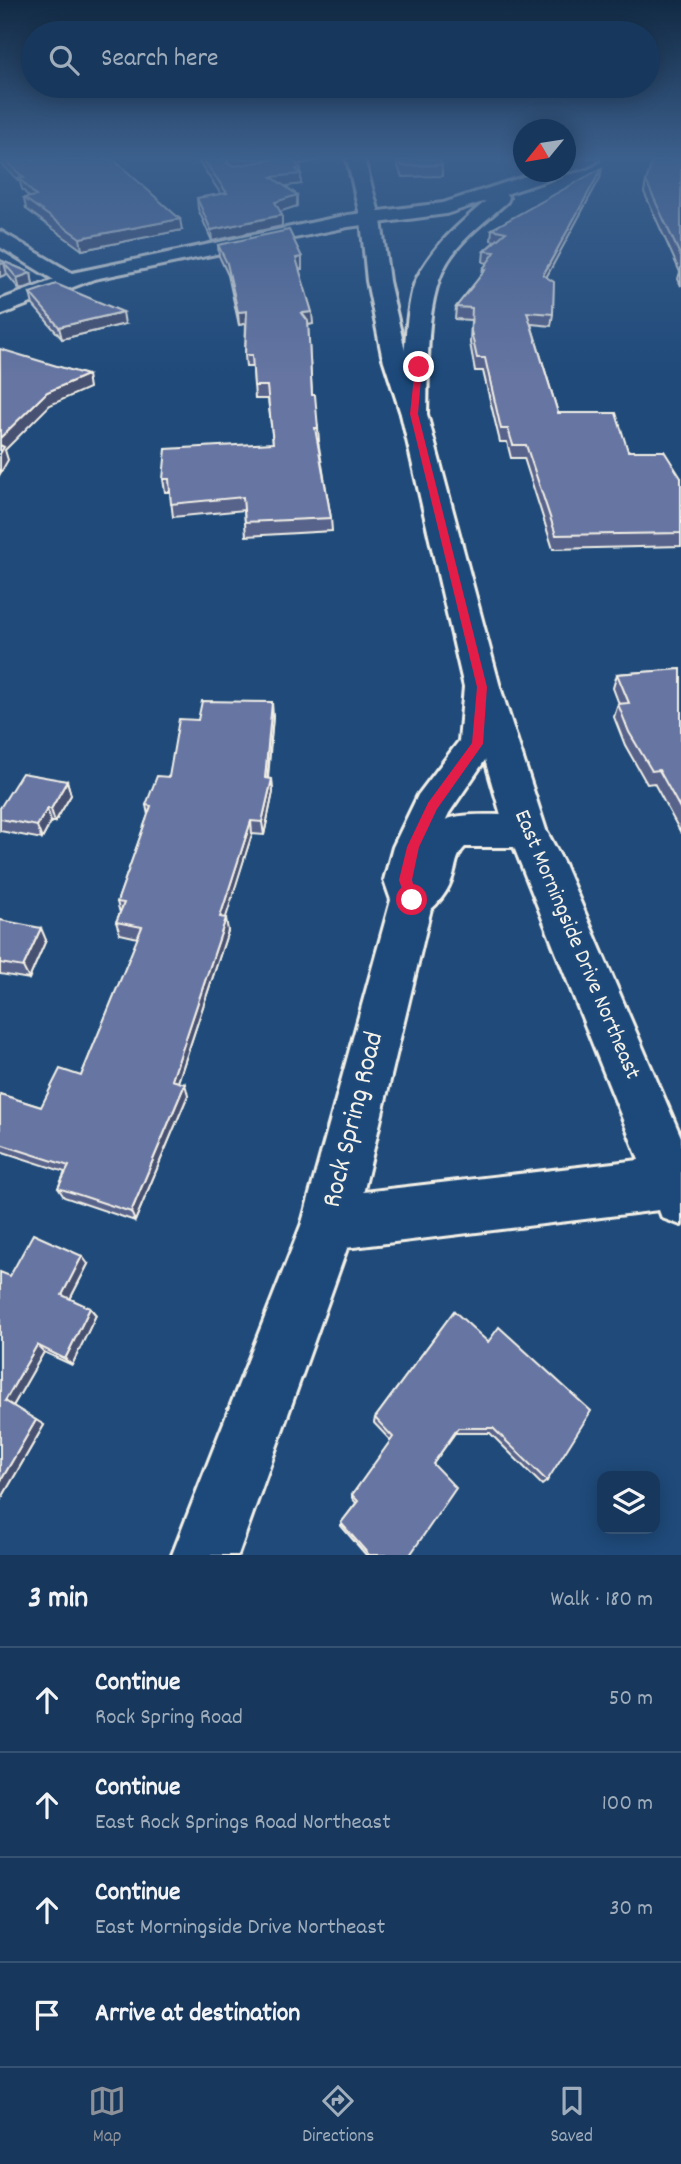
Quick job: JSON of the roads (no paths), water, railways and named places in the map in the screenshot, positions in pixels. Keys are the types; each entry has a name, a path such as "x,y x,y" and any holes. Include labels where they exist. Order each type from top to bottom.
{"street":[{"path":"0,308 88,274 296,232"},
{"path":"373,232 394,355 414,414"},
{"path":"414,414 420,320 428,277 443,252 463,232"},
{"path":"0,237 16,250 70,280"},
{"name":"East Morningside Drive Northeast","path":"414,414 482,687 526,831 543,864 678,1190"},
{"name":"Rock Spring Road","path":"205,1555 329,1223 412,900 405,880 413,847 432,806 477,744 482,687"},
{"path":"412,900 430,880 436,850 456,831 526,831"},
{"path":"329,1223 678,1190"}]}
